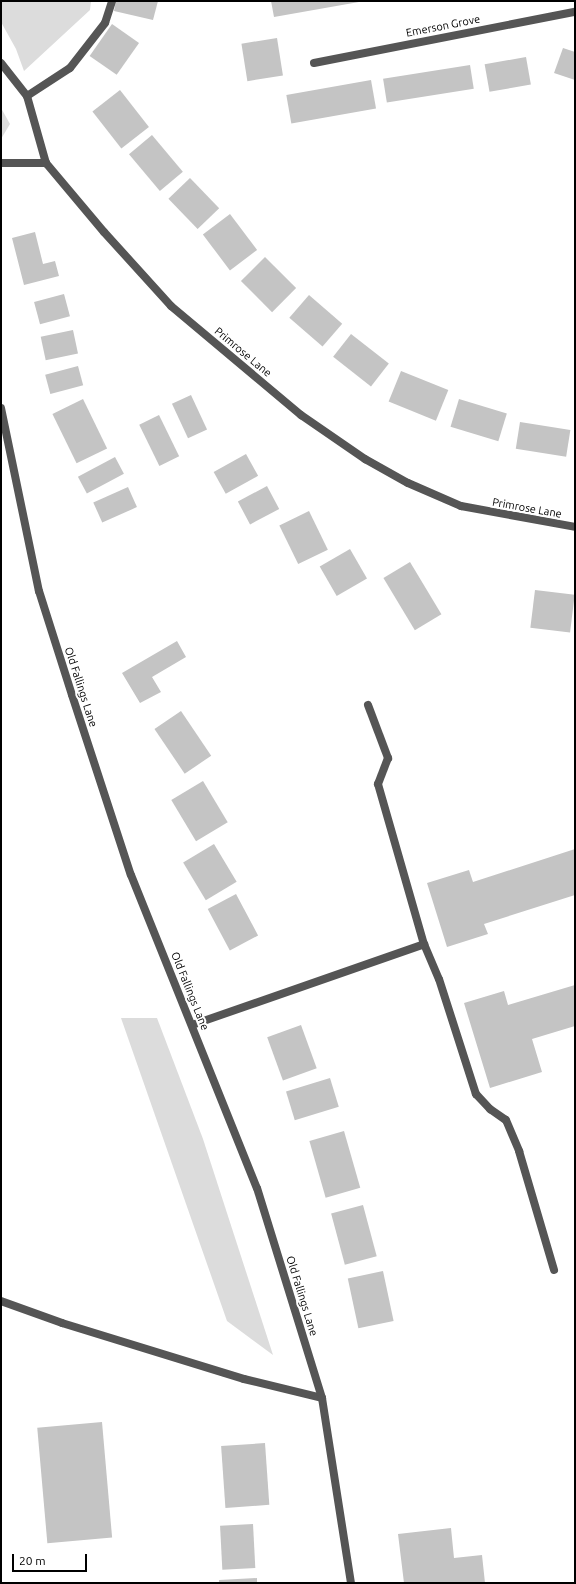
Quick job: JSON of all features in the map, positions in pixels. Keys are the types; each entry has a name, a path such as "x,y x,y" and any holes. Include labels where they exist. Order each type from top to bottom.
{"street":[{"path":"27,96 70,68 105,23 112,1"},
{"name":"Emerson Grove","path":"314,63 575,12"},
{"name":"Primrose Lane","path":"1,63 27,96 46,164 171,306 301,415 359,455 408,483 462,506 575,527"},
{"path":"1,164 46,164"},
{"name":"Old Fallings Lane","path":"1,408 39,591 131,875 257,1188 322,1398 351,1583"},
{"path":"368,705 388,758 378,784 424,944 439,979 476,1094 490,1109 506,1120 519,1152 554,1270"},
{"path":"192,1025 424,944"},
{"path":"1,1301 62,1323 244,1379 322,1398"}],"shaded area":[{"path":"1,1 91,1 90,10 24,71 16,49 1,22"},
{"path":"1,108 10,124 1,139"},
{"path":"121,1018 157,1018 203,1139 273,1355 227,1321"}],"building":[{"path":"116,1 158,1 153,20 114,11"},
{"path":"271,1 359,1 359,2 274,17"},
{"path":"112,24 139,43 117,75 90,56"},
{"path":"277,38 283,76 247,81 241,44"},
{"path":"563,48 575,52 575,80 554,73"},
{"path":"526,57 531,85 490,92 485,64"},
{"path":"470,65 474,89 387,102 383,79"},
{"path":"371,80 376,109 291,123 286,95"},
{"path":"120,90 149,127 121,149 92,112"},
{"path":"152,135 183,172 160,191 129,154"},
{"path":"190,178 219,208 198,229 168,199"},
{"path":"230,214 257,250 230,270 203,234"},
{"path":"35,232 43,264 55,261 59,276 24,285 12,238"},
{"path":"265,257 296,288 272,312 241,281"},
{"path":"64,294 70,316 40,324 34,302"},
{"path":"309,295 342,324 323,347 289,318"},
{"path":"73,330 78,353 46,360 41,337"},
{"path":"351,334 389,364 371,386 333,357"},
{"path":"78,366 83,385 50,394 45,375"},
{"path":"401,371 448,390 436,421 389,402"},
{"path":"191,395 207,429 188,438 172,404"},
{"path":"83,399 107,448 77,463 52,414"},
{"path":"459,399 507,414 498,441 451,427"},
{"path":"159,415 179,456 159,466 139,425"},
{"path":"520,422 570,430 566,457 516,449"},
{"path":"246,454 258,476 226,494 214,472"},
{"path":"115,457 124,474 87,493 78,477"},
{"path":"267,486 279,509 250,524 238,501"},
{"path":"128,487 137,507 102,523 93,502"},
{"path":"309,511 328,550 298,564 279,525"},
{"path":"350,549 367,578 337,596 320,566"},
{"path":"410,562 441,614 415,630 383,578"},
{"path":"535,590 575,595 570,633 530,628"},
{"path":"177,641 186,657 152,677 161,692 140,703 122,673"},
{"path":"181,711 211,756 185,774 154,729"},
{"path":"203,781 228,822 196,841 171,800"},
{"path":"214,844 237,882 206,900 183,863"},
{"path":"575,849 575,895 484,924 488,934 447,947 427,883 469,870 473,882"},
{"path":"236,894 258,935 230,951 208,909"},
{"path":"575,985 575,1026 532,1039 542,1072 490,1088 464,1003 504,991 508,1005"},
{"path":"301,1025 317,1068 283,1081 267,1037"},
{"path":"330,1078 339,1107 295,1120 286,1091"},
{"path":"344,1131 360,1188 326,1198 309,1141"},
{"path":"363,1205 377,1256 345,1265 331,1214"},
{"path":"383,1271 394,1321 358,1328 348,1278"},
{"path":"102,1422 112,1538 47,1543 37,1428"},
{"path":"265,1443 269,1505 225,1508 221,1446"},
{"path":"253,1524 255,1568 222,1570 220,1526"},
{"path":"451,1528 454,1558 482,1555 485,1583 404,1583 398,1534"},
{"path":"257,1578 257,1583 219,1583 219,1580"}]}
